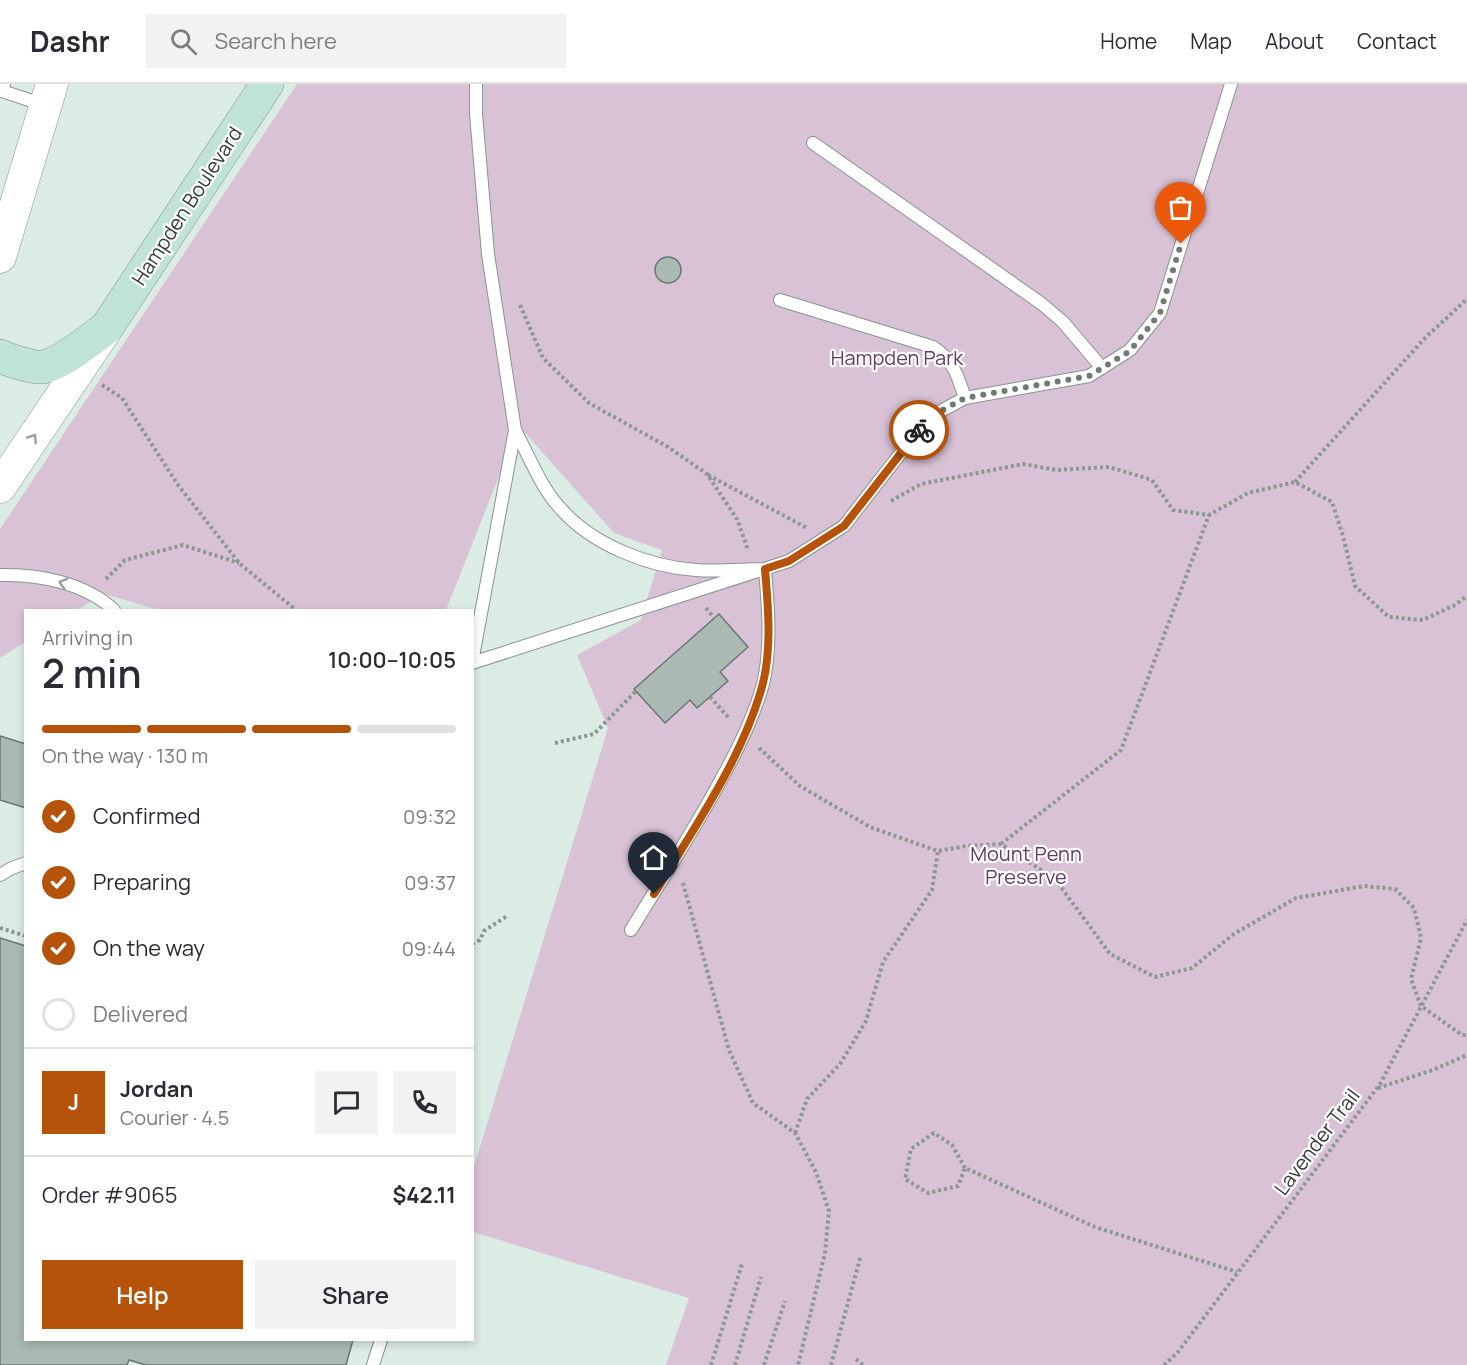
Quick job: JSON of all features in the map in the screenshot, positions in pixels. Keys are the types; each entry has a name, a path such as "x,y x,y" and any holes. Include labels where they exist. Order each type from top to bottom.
{"main road":[{"name":"Hampden Boulevard","path":"0,356 42,367 71,354 107,327 267,84"}],"street":[{"path":"0,257 16,187 48,94"},
{"name":"Hampden Boulevard","path":"0,487 107,327"}],"lane":[{"path":"4,84 2,91 48,94"},
{"path":"476,84 476,114 488,254 515,430 543,483 560,509 588,533 620,551 658,564 695,570 760,569"},
{"path":"474,662 789,561 844,526 928,418 965,398 1089,376 1130,351 1160,313 1231,84"},
{"path":"813,142 1042,304 1063,322 1102,368"},
{"path":"780,300 933,347 948,358 957,373 965,398"},
{"path":"474,652 515,430"},
{"path":"631,930 707,806 745,735 763,682 766,657 768,606 760,569"},
{"path":"0,576 49,579 83,589 112,609"},
{"path":"0,875 12,867 24,864"},
{"path":"373,1365 381,1341"}],"path":[{"path":"844,526 921,484 1023,464 1056,470 1109,467 1152,480 1173,510 1209,515 1248,493 1295,482 1425,338 1467,299"},
{"path":"520,304 543,358 589,403 668,447 707,474 826,538"},
{"path":"79,370 122,398 178,485 240,564 295,609"},
{"path":"707,474 737,519 760,569"},
{"path":"1295,482 1332,502 1355,586 1389,616 1423,620 1455,605 1467,596"},
{"path":"710,697 745,735 800,786 870,827 938,851 966,846 1001,844 1121,750 1209,515"},
{"path":"90,594 125,560 183,544 240,564"},
{"path":"703,604 714,618"},
{"path":"555,743 594,734 636,691"},
{"path":"1001,844 1055,879 1110,954 1155,977 1192,968 1234,934 1296,898 1364,885 1395,889 1414,908 1421,938 1411,979 1421,1006 1462,1035 1467,1035"},
{"path":"795,1132 807,1099 840,1064 866,1021 883,962 932,890 938,851"},
{"path":"676,857 729,1050 753,1102 795,1132 816,1172 829,1211 825,1253 798,1365"},
{"path":"474,943 480,940 484,931 507,916"},
{"name":"Lavender Trail","path":"1164,1365 1178,1352 1376,1089 1467,920"},
{"path":"0,928 24,935"},
{"path":"1376,1089 1433,1070 1467,1055"},
{"path":"965,1168 958,1186 928,1193 905,1179 911,1149 934,1133 952,1145 965,1168 1095,1227 1237,1272"},
{"path":"831,1365 861,1255"},
{"path":"711,1365 742,1264"},
{"path":"735,1365 761,1277"},
{"path":"764,1365 784,1301"},
{"path":"856,1359 862,1365"}],"green space":[{"name":"Mount Penn Preserve","path":"297,84 1467,84 1467,1365 666,1365 689,1298 474,1232 474,1167 608,728 577,655 641,620 662,550 614,533 519,426 446,609 156,609 104,594 78,609 24,609 24,643 0,658 0,529"}],"building":[{"path":"668,257 677,261 681,270 677,279 668,283 659,279 655,270 659,261"},
{"path":"719,614 748,647 720,672 728,681 697,708 690,700 665,723 634,689"},
{"path":"0,736 24,743 24,807 0,800"},
{"path":"0,938 24,945 24,1341 353,1341 346,1365 146,1365 129,1360 127,1365 0,1365"}],"way so far":[{"path":"919,430 928,418 965,398 1089,376 1130,351 1160,313 1181,244"}],"route":[{"path":"654,894 707,806 745,735 763,682 769,631 765,569 789,561 844,526 919,430"}],"park label":[{"name":"Hampden Park","path":"897,358"}]}
